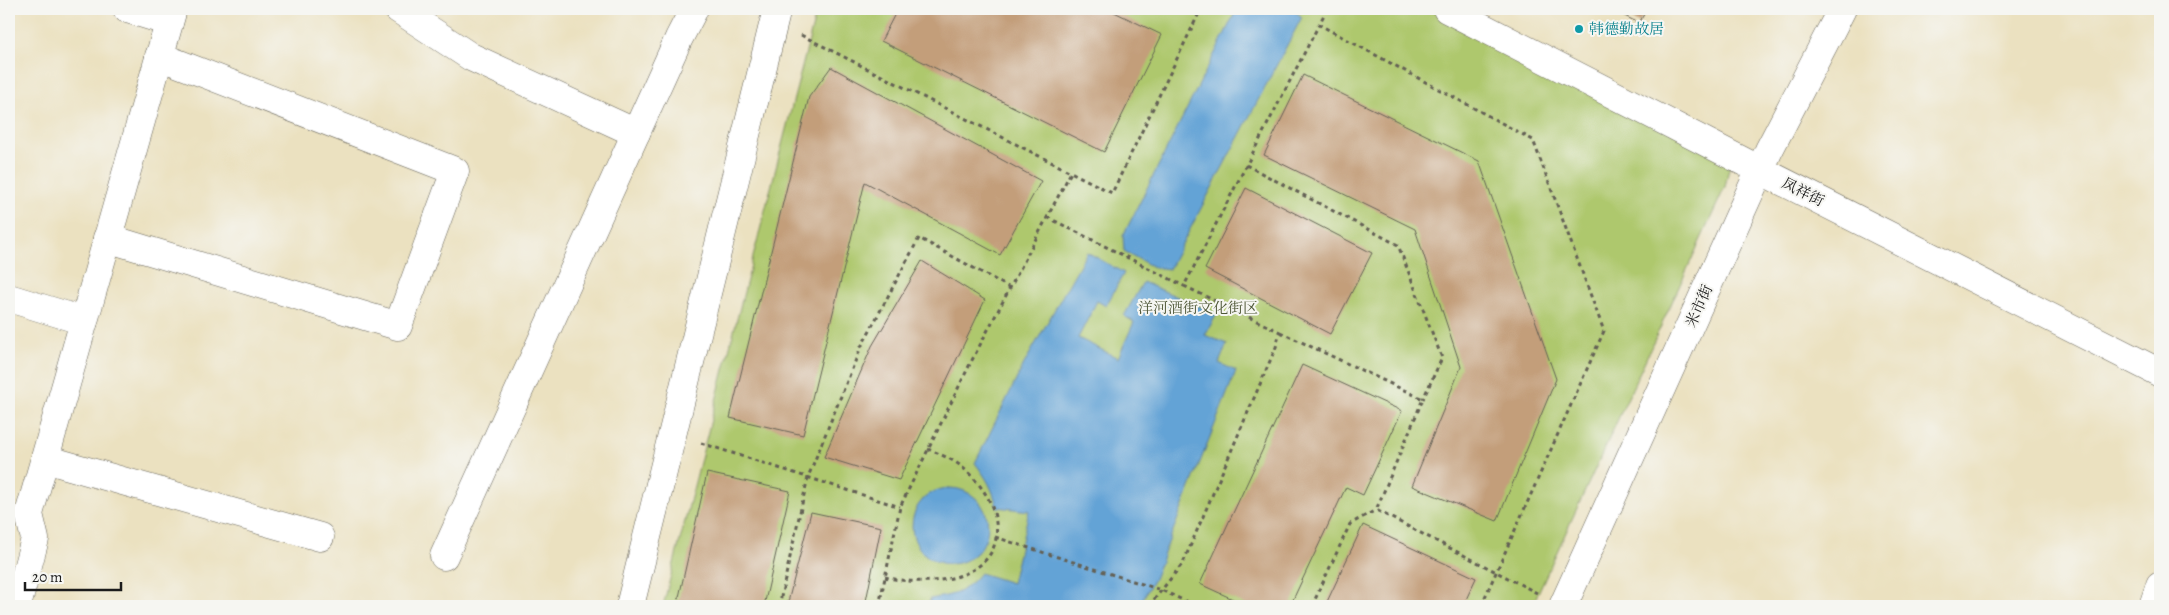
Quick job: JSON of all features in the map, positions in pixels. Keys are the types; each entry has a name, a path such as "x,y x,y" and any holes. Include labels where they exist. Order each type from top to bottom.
{"street":[{"path":"17,606 35,539 29,514 171,15 127,9"},
{"path":"398,9 472,57 636,134"},
{"path":"444,556 679,38 694,9"},
{"name":"凤祥街","path":"1447,9 2160,372"},
{"name":"米市街","path":"1563,606 1760,170 1842,9"},
{"path":"630,606 776,15"},
{"path":"107,238 398,326 455,171 160,56"},
{"path":"9,298 84,321"},
{"path":"45,459 320,537"},
{"path":"2153,606 2160,585"}],"path":[{"path":"776,15 1112,193 1201,9"},
{"path":"1184,286 1327,9"},
{"path":"1318,24 1533,140 1604,331 1481,606"},
{"path":"1246,165 1398,245 1442,358 1376,510 1350,524 1312,606"},
{"path":"879,606 900,507 1010,288 1071,172"},
{"path":"1048,217 1184,286 1423,400"},
{"path":"779,606 808,477 861,347 919,238 1010,288"},
{"path":"1149,606 1183,563 1276,347 1280,332"},
{"path":"672,434 900,507"},
{"path":"885,577 914,581 952,579 971,571 985,562 993,550 997,524 991,504 982,487 962,466 928,449"},
{"path":"1376,510 1538,594"},
{"path":"995,537 1161,590 1196,606"}],"green space":[{"name":"洋河酒街文化街区","path":"817,9 1452,9 1733,150 1725,187 1532,606 663,606"}],"water":[{"path":"1237,9 1292,9 1302,17 1169,269 1153,267 1124,251 1123,236"},
{"path":"1087,252 1124,273 1106,306 1097,301 1078,338 1118,358 1134,322 1124,316 1143,282 1217,314 1205,335 1227,344 1219,363 1236,371 1154,579 1139,606 929,606 930,599 958,592 980,573 1012,583 1029,511 997,507 989,484 975,463 1024,364"},
{"path":"950,488 964,491 977,499 985,512 988,526 985,540 977,553 964,561 950,564 936,561 923,553 915,540 912,526 915,512 923,499 936,491"}],"building":[{"path":"894,9 1108,9 1162,35 1104,152 881,41 897,10"},
{"path":"1610,9 1647,9 1639,23"},
{"path":"831,67 1041,181 1000,255 865,182 803,435 730,418 809,97"},
{"path":"1303,75 1479,161 1556,379 1497,521 1412,486 1461,367 1415,229 1264,155"},
{"path":"1246,188 1372,253 1330,334 1205,269"},
{"path":"922,261 985,300 899,480 824,457 872,346"},
{"path":"1302,365 1402,411 1363,495 1346,487 1290,606 1248,606 1200,584"},
{"path":"707,473 790,491 764,606 677,606"},
{"path":"811,512 881,527 865,606 787,606"},
{"path":"1363,525 1476,578 1463,606 1325,606"}],"place":[{"name":"韩德勤故居","path":"1579,29"}]}
